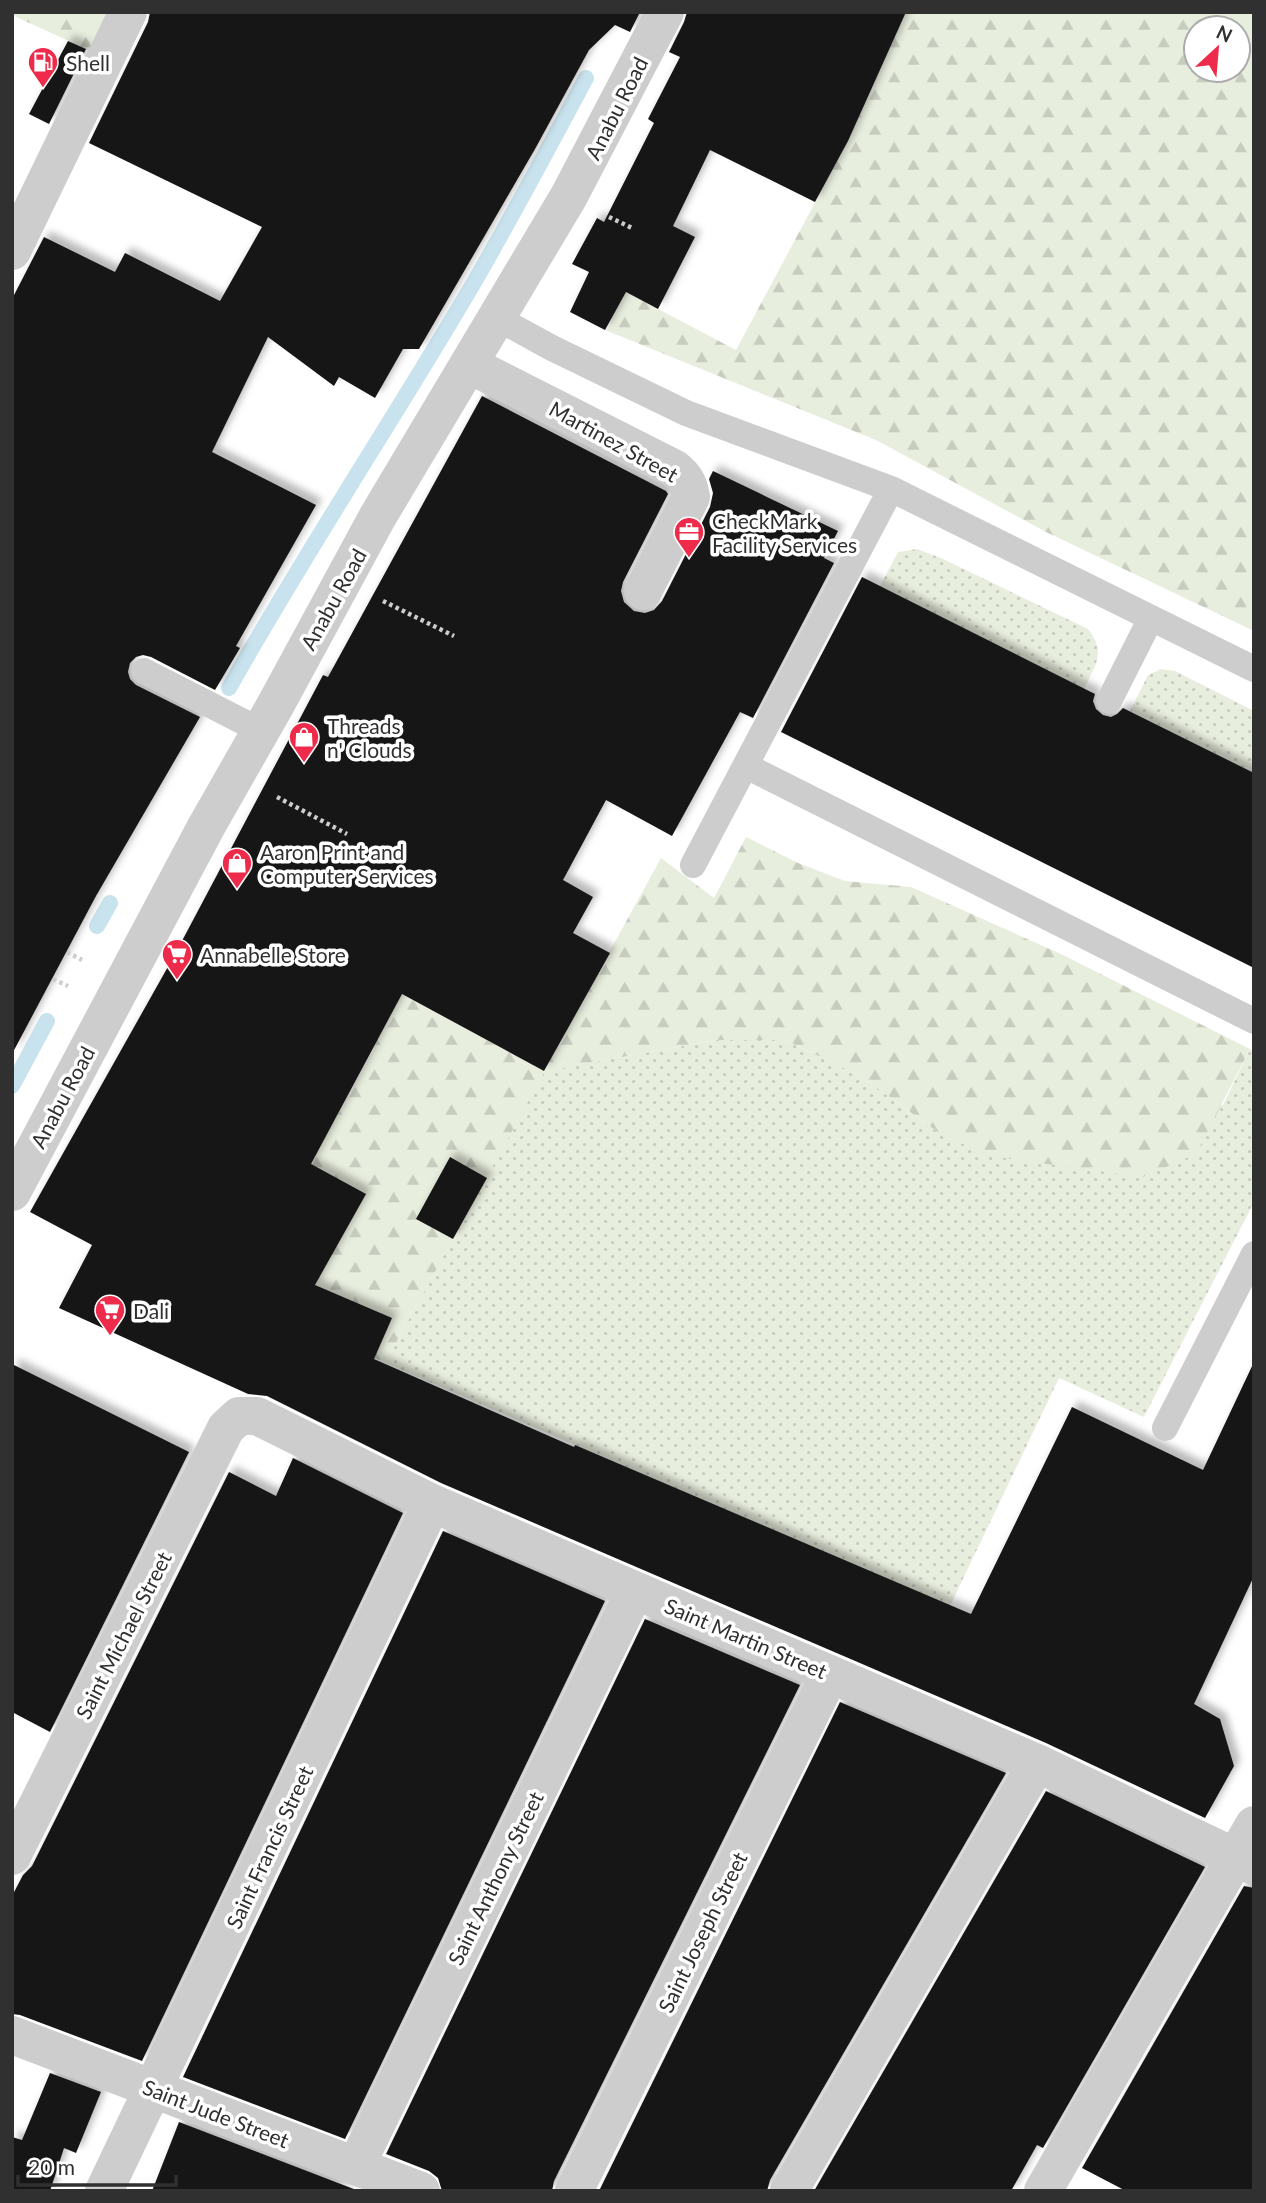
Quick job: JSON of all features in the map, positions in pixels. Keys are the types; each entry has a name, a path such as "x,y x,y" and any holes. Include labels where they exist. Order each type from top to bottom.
{"street":[{"path":"12,250 128,12"},
{"name":"Anabu Road","path":"12,1192 144,939 378,516 569,197 665,12"},
{"name":"Martinez Street","path":"470,365 684,476 690,486 691,497 643,591"},
{"name":"Saint Martin Street","path":"239,1416 257,1416 432,1503 1037,1763 1248,1849"},
{"name":"Saint Michael Street","path":"12,1856 226,1428 239,1416"},
{"name":"Saint Francis Street","path":"104,2191 432,1503"},
{"name":"Saint Anthony Street","path":"356,2166 635,1590"},
{"name":"Saint Joseph Street","path":"574,2191 830,1674"},
{"path":"789,2191 1037,1763"},
{"path":"1055,2187 1248,1849"},
{"name":"Saint Jude Street","path":"12,2035 421,2191"}],"lane":[{"path":"498,318 552,348 686,413 891,489 1254,669"},
{"path":"693,865 891,489"},
{"path":"1109,701 1151,618"},
{"path":"144,671 261,731"},
{"path":"746,766 1254,1021"},
{"path":"1165,1428 1254,1254"}],"path":[{"path":"599,212 634,229"},
{"path":"342,582 454,636"},
{"path":"275,796 347,834"}],"green space":[{"path":"12,12 112,12 93,52 12,15"},
{"path":"906,12 1254,12 1254,631 1046,532 876,440 605,330 626,292 736,350 848,141"},
{"path":"917,549 1088,629 1094,637 1098,652 1095,666 1084,689 880,586 898,552"},
{"path":"1161,669 1175,671 1254,711 1254,773 1130,711 1148,675"},
{"path":"746,837 798,863 845,881 911,887 1063,955 1250,1049 1196,1154 1143,1177 989,1156 939,1133 861,1076 785,1040 716,1040 545,1071 385,1363 320,1334 283,1163 308,1115 331,1127 374,1048 352,1036 381,983 544,1071 661,858 714,898"},
{"path":"716,1040 785,1040 861,1076 939,1133 1223,1105 1250,1049 1254,1052 1254,1202 1144,1417 1059,1378 950,1606 385,1363 544,1071"}],"building":[{"path":"150,12 640,12 630,32 615,25 589,50 419,349 403,349 375,398 339,377 334,386 268,337 212,452 316,505 236,646 240,648 215,690 151,657 136,657 130,663 128,672 136,685 200,717 96,896 12,1054 12,299 44,237 115,272 125,253 220,301 262,227 89,143 148,22"},
{"path":"687,12 906,12 848,141 815,202 710,150 673,226 695,237 658,309 626,292 605,330 570,312 589,272 572,264 597,218 604,222 654,123 648,119 680,57 669,52"},
{"path":"68,41 86,49 49,124 29,114"},
{"path":"482,396 666,491 668,494 623,582 621,591 624,602 634,611 645,613 654,610 662,601 710,507 713,493 709,479 713,471 838,531 824,558 834,563 753,718 740,712 672,836 606,800 563,880 593,897 573,933 610,953 544,1071 402,994 311,1164 366,1194 315,1285 392,1318 374,1359 574,1447 575,1445 971,1614 1072,1407 1203,1470 1254,1362 1254,1576 1194,1704 1220,1719 1234,1766 1205,1818 1046,1743 441,1483 267,1396 248,1394 59,1308 92,1245 30,1212 174,956 323,675 328,677"},
{"path":"862,577 1095,694 1093,701 1096,709 1103,715 1111,717 1123,708 1254,773 1254,968 781,732"},
{"path":"450,1157 487,1178 453,1239 416,1219"},
{"path":"12,1364 189,1452 50,1732 12,1712"},
{"path":"293,1458 403,1513 142,2061 12,2014 12,1896 23,1875 32,1866 229,1472 276,1496"},
{"path":"443,1531 605,1601 345,2139 183,2077"},
{"path":"645,1619 800,1685 554,2181 552,2191 442,2191 438,2178 429,2171 386,2154"},
{"path":"840,1702 1006,1773 770,2180 767,2191 599,2191"},
{"path":"1046,1791 1205,1867 1043,2148 1037,2145 1011,2191 814,2191"},
{"path":"1244,1886 1254,1888 1254,2191 1126,2191 1082,2168"},
{"path":"50,2073 101,2092 76,2153 64,2148 50,2191 12,2191 12,2137 22,2140"},
{"path":"179,2122 359,2191 152,2191"}],"waterway":[{"path":"229,688 476,279 586,78"},
{"path":"97,926 110,903"},
{"path":"12,1086 47,1021"}],"place":[{"name":"Shell","path":"43,89"},
{"name":"CheckMark Facility Services","path":"689,559"},
{"name":"Threads n' Clouds","path":"304,764"},
{"name":"Aaron Print and Computer Services","path":"237,890"},
{"name":"Annabelle Store","path":"177,981"},
{"name":"Dali","path":"110,1337"}]}
